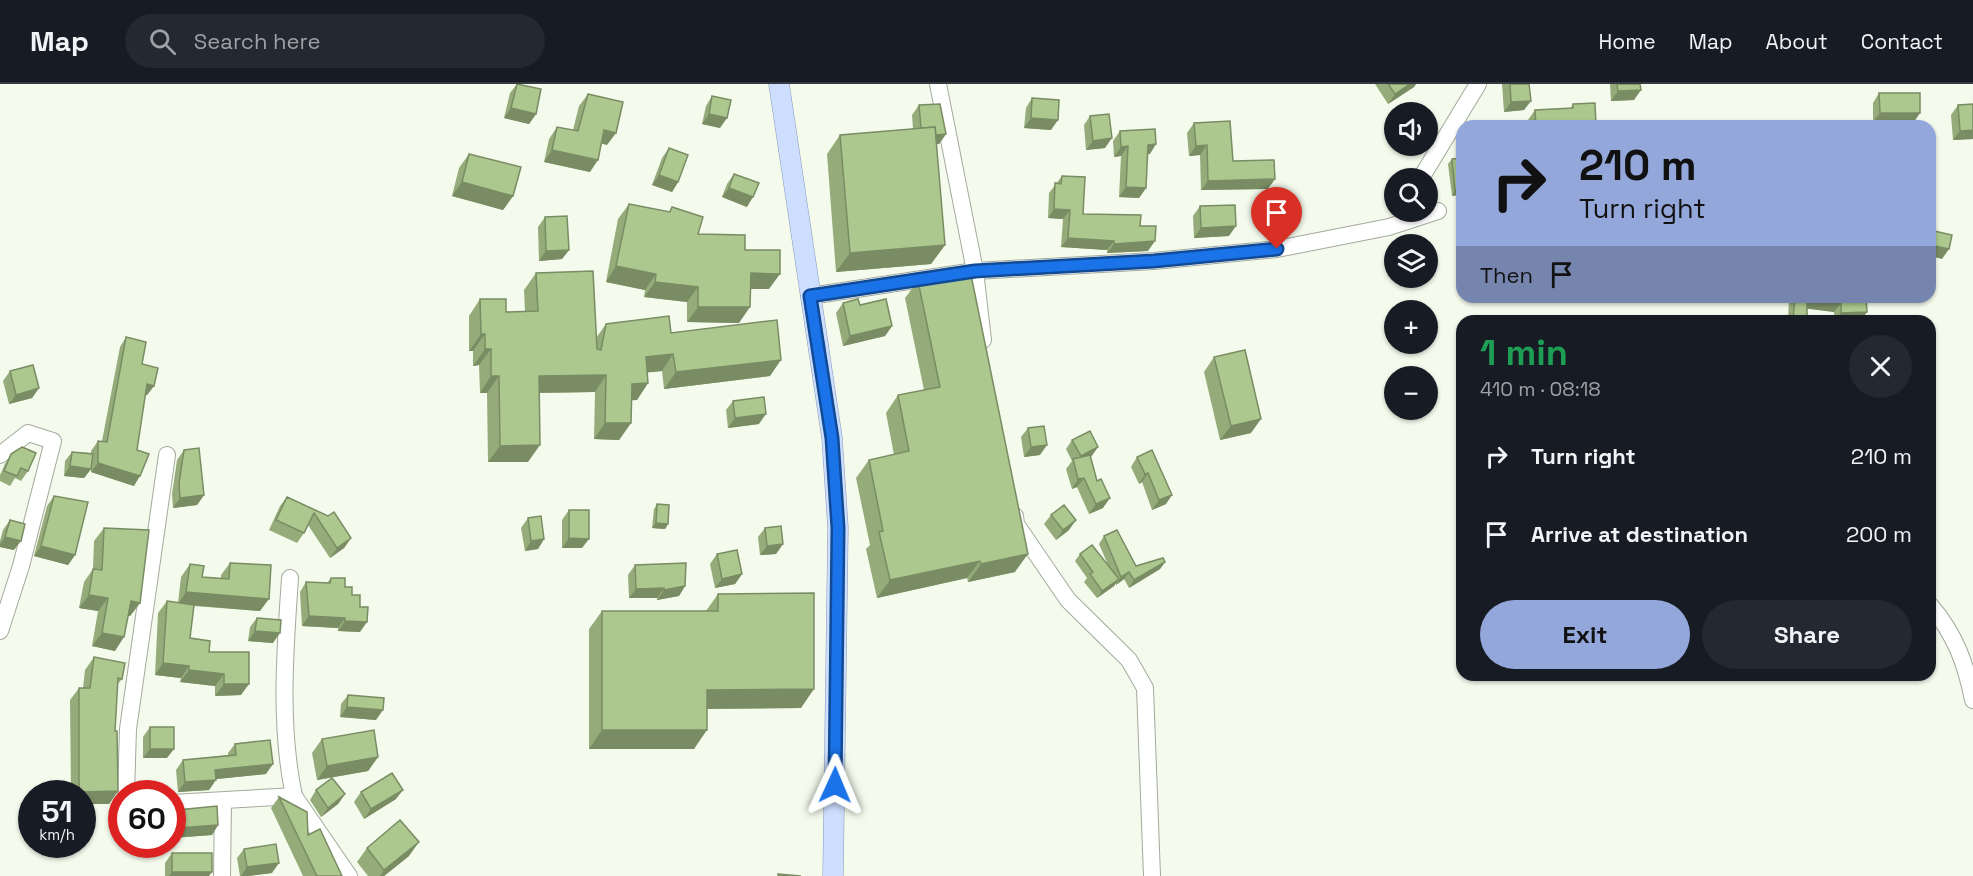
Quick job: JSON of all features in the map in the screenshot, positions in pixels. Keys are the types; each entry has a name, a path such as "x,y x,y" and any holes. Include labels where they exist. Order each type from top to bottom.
{"main road":[{"path":"779,84 832,438 838,528 833,876"}],"street":[{"path":"938,84 975,271 976,296 987,359"},
{"path":"1426,168 1478,84"},
{"path":"1389,226 1392,222"},
{"path":"810,296 975,271 1154,261 1277,249 1402,222"},
{"path":"0,455 28,433 53,441 21,566 0,631"},
{"path":"126,780 128,729 167,455"},
{"path":"1013,502 1016,524 1068,600 1129,660 1145,688 1152,876"},
{"path":"290,578 285,707 287,761 294,796 348,876"},
{"path":"1936,612 1947,624 1966,666 1973,700"},
{"path":"186,802 294,796"},
{"path":"222,876 223,801"}],"building":[{"path":"517,84 541,89 536,114 511,108"},
{"path":"1388,84 1410,84 1395,94"},
{"path":"1510,84 1529,84 1531,101 1511,102"},
{"path":"1617,84 1640,84 1641,90 1618,91"},
{"path":"1879,93 1920,93 1920,113 1880,113"},
{"path":"588,94 623,102 616,133 604,130 598,160 552,150 557,127 578,131"},
{"path":"712,96 731,100 727,118 709,114"},
{"path":"1032,98 1059,100 1058,120 1031,118"},
{"path":"1595,103 1596,120 1536,120 1535,110 1573,108 1573,104"},
{"path":"940,104 946,134 936,135 935,127 921,128 919,105"},
{"path":"1973,104 1973,130 1960,131 1958,105"},
{"path":"1109,114 1112,138 1093,141 1090,116"},
{"path":"1230,121 1233,161 1274,160 1275,179 1208,181 1207,145 1196,146 1194,123"},
{"path":"935,127 945,245 850,253 840,135"},
{"path":"1155,129 1156,144 1148,145 1146,188 1126,187 1128,146 1121,147 1120,131"},
{"path":"669,148 688,155 678,182 659,175"},
{"path":"469,154 521,167 513,196 462,182"},
{"path":"1452,159 1456,159 1455,191"},
{"path":"734,174 759,183 753,197 729,188"},
{"path":"1062,176 1085,177 1083,214 1141,215 1140,226 1156,226 1155,241 1114,244 1114,241 1068,238 1070,210 1054,209 1055,183 1061,184"},
{"path":"629,204 670,212 672,207 703,217 698,234 745,235 745,250 780,250 780,274 751,273 750,307 698,307 698,287 655,282 656,274 616,266"},
{"path":"1235,205 1236,226 1201,228 1200,206"},
{"path":"567,216 569,250 546,251 545,217"},
{"path":"1936,231 1952,235 1949,249 1936,246"},
{"path":"970,270 1028,554 981,564 980,561 890,580 879,532 883,531 869,460 909,451 898,395 940,387 918,281"},
{"path":"593,271 597,349 601,350 606,324 669,316 671,333 777,320 781,360 676,372 673,354 646,357 648,383 632,384 631,423 605,423 606,375 539,376 540,445 500,446 499,376 491,376 491,349 485,349 485,334 481,334 480,299 506,299 506,312 538,311 536,273"},
{"path":"858,299 860,305 886,299 892,326 850,336 843,303"},
{"path":"1794,303 1807,303 1807,315 1793,315"},
{"path":"1841,303 1866,303 1867,312 1841,313"},
{"path":"126,337 146,342 142,364 158,368 154,386 147,384 137,450 149,454 140,476 98,463 98,441 107,442"},
{"path":"1245,350 1261,419 1231,426 1214,357"},
{"path":"33,365 39,388 16,395 10,371"},
{"path":"764,397 766,414 735,418 733,401"},
{"path":"1044,426 1047,445 1031,447 1028,428"},
{"path":"1090,431 1098,447 1081,456 1072,440"},
{"path":"22,447 36,453 28,471 21,468 17,476 4,471 11,454"},
{"path":"199,448 204,495 180,498 179,484 184,450"},
{"path":"1152,450 1172,495 1159,500 1148,473 1145,474 1137,457"},
{"path":"72,452 93,454 91,469 70,466"},
{"path":"1090,455 1097,481 1101,479 1110,498 1096,504 1084,478 1078,479 1073,459"},
{"path":"54,496 88,502 75,555 41,546"},
{"path":"287,497 328,516 334,512 351,538 337,548 314,513 304,533 276,520"},
{"path":"657,504 669,505 668,524 656,523"},
{"path":"1064,505 1076,520 1063,530 1051,515"},
{"path":"569,510 589,510 589,539 569,538"},
{"path":"541,516 544,539 531,541 528,518"},
{"path":"10,520 25,524 21,541 5,537"},
{"path":"781,526 783,544 767,546 765,528"},
{"path":"104,528 149,530 140,603 131,601 124,637 102,633 108,598 89,595 93,569 102,570"},
{"path":"1117,530 1136,566 1163,558 1165,562 1134,580 1129,572 1121,577 1104,536"},
{"path":"1092,545 1119,579 1102,591 1090,574 1093,572 1080,554"},
{"path":"737,550 742,574 722,579 717,554"},
{"path":"230,563 271,565 269,599 186,592 190,564 204,566 202,577 229,579"},
{"path":"686,563 685,586 664,590 664,588 636,589 635,565"},
{"path":"331,578 345,578 345,587 352,587 352,595 360,595 360,607 368,607 367,622 309,616 306,582 330,583"},
{"path":"814,593 814,689 707,690 707,730 602,730 602,611 718,611 718,594"},
{"path":"167,601 194,605 190,638 210,641 209,652 249,652 249,684 224,684 224,674 189,670 189,666 163,663"},
{"path":"257,618 281,620 280,633 255,631"},
{"path":"94,657 125,663 122,679 118,678 115,731 117,731 118,780 108,780 108,791 96,792 96,780 79,780 79,688 90,688"},
{"path":"348,695 384,698 383,710 347,707"},
{"path":"150,727 174,727 174,749 150,749"},
{"path":"374,730 378,757 327,766 322,739"},
{"path":"270,740 273,764 215,770 216,780 186,782 183,760 236,755 235,744"},
{"path":"392,773 403,790 371,809 361,792"},
{"path":"332,778 345,794 328,808 316,790"},
{"path":"279,797 307,812 308,835 320,829 342,876 317,876"},
{"path":"217,806 218,825 186,827 186,809"},
{"path":"400,820 419,842 384,870 367,848"},
{"path":"276,844 279,863 247,867 244,849"},
{"path":"186,853 212,853 212,872 172,872 172,858 186,858"},
{"path":"778,874 801,876 778,876"}],"route":[{"path":"835,785 838,528 832,438 810,296 975,271 1154,261 1277,249"}]}
